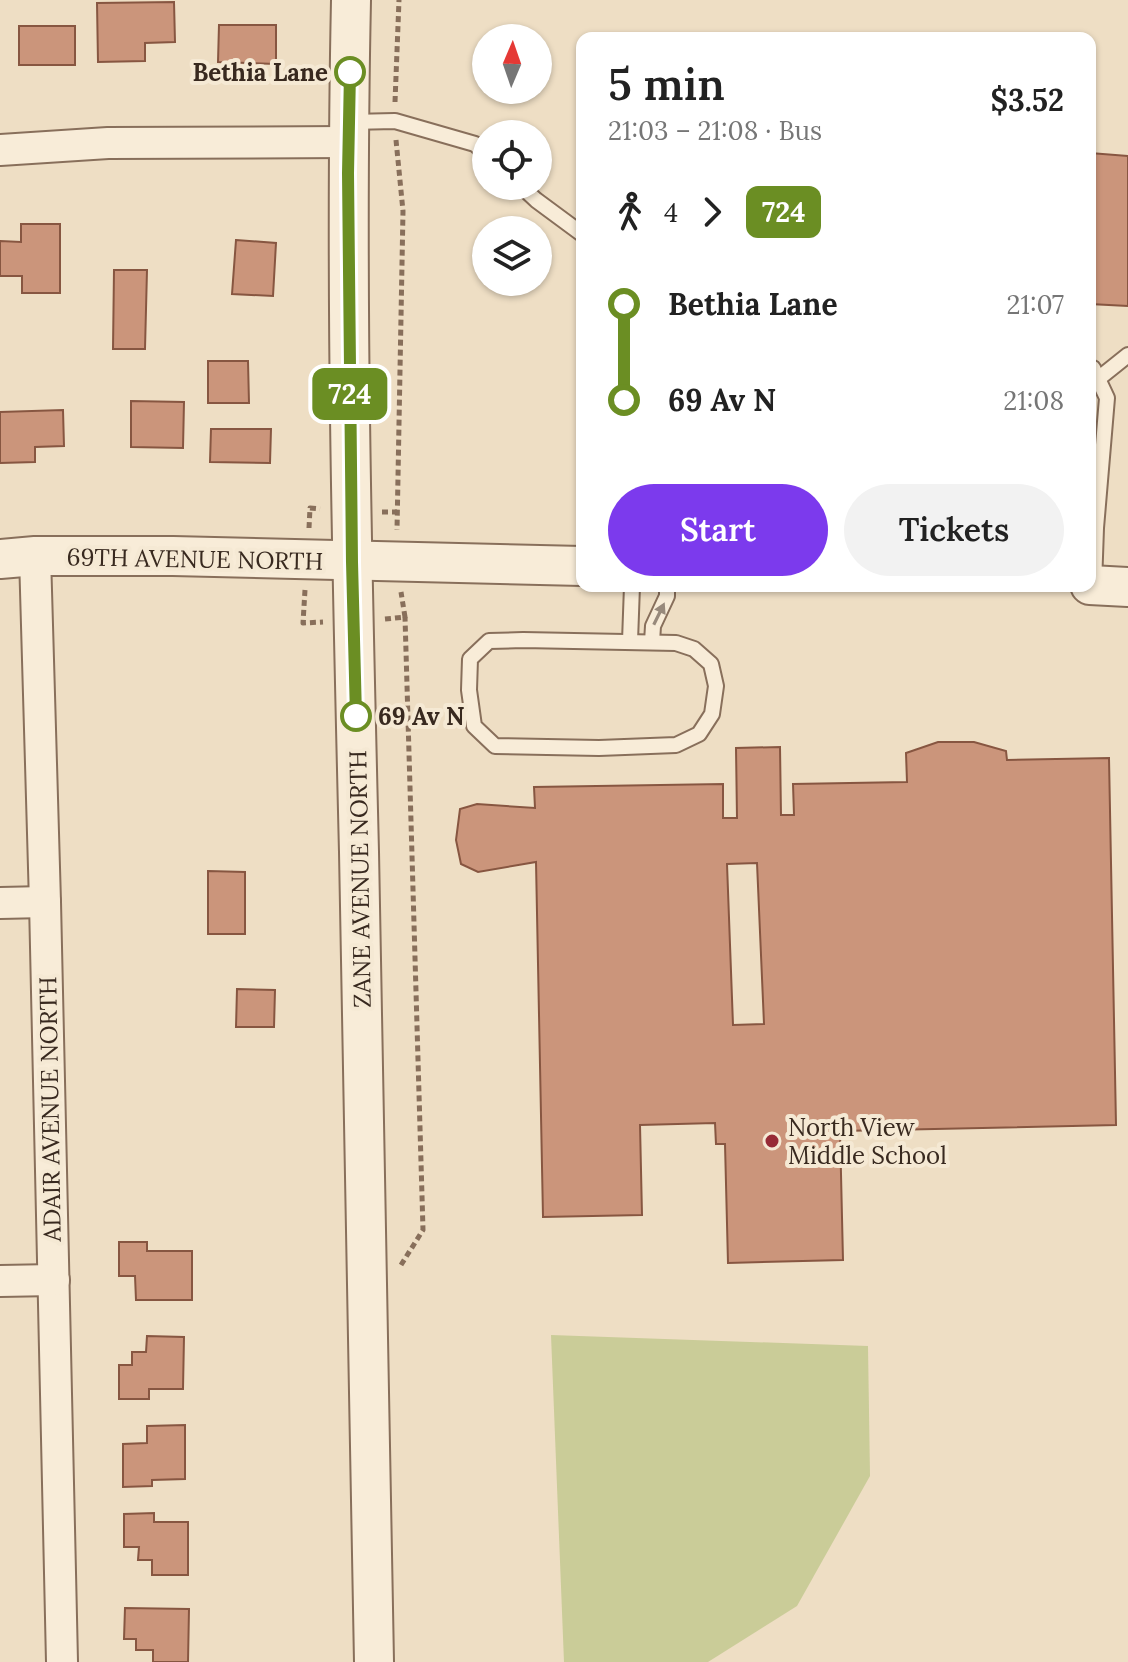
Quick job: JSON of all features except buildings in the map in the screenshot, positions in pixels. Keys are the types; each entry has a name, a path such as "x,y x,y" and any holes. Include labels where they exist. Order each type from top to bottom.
{"street":[{"name":"ZANE AVENUE NORTH","path":"351,0 348,132 352,562 370,1323 374,1662"},
{"path":"0,150 348,132"},
{"name":"69TH AVENUE NORTH","path":"17,558 173,556 576,566"},
{"name":"ADAIR AVENUE NORTH","path":"17,558 45,902 62,1662"},
{"path":"0,903 45,902"},
{"path":"0,1281 54,1280"}],"lane":[{"path":"348,132 395,121 472,143"},
{"path":"536,200 576,230"},
{"path":"1096,372 1128,355"},
{"path":"1096,377 1107,398 1096,528 1104,586"},
{"path":"630,641 632,592"},
{"path":"652,642 653,626 667,592"},
{"path":"489,641 652,642 676,643 694,649 711,664 716,686 712,714 699,734 676,745 599,748 495,746 474,726 469,690 470,659 489,641"}],"path":[{"path":"397,512 403,211 395,121 399,0"},
{"path":"400,1267 423,1230 405,617"}],"green space":[{"path":"551,1335 868,1346 870,1476 797,1606 708,1662 564,1662"}],"bus line":[{"name":"724","path":"350,72 348,173 356,716"}],"place":[{"name":"Bethia Lane","path":"350,72"},
{"name":"69 Av N","path":"356,716"},
{"name":"North View Middle School","path":"772,1141"}]}
